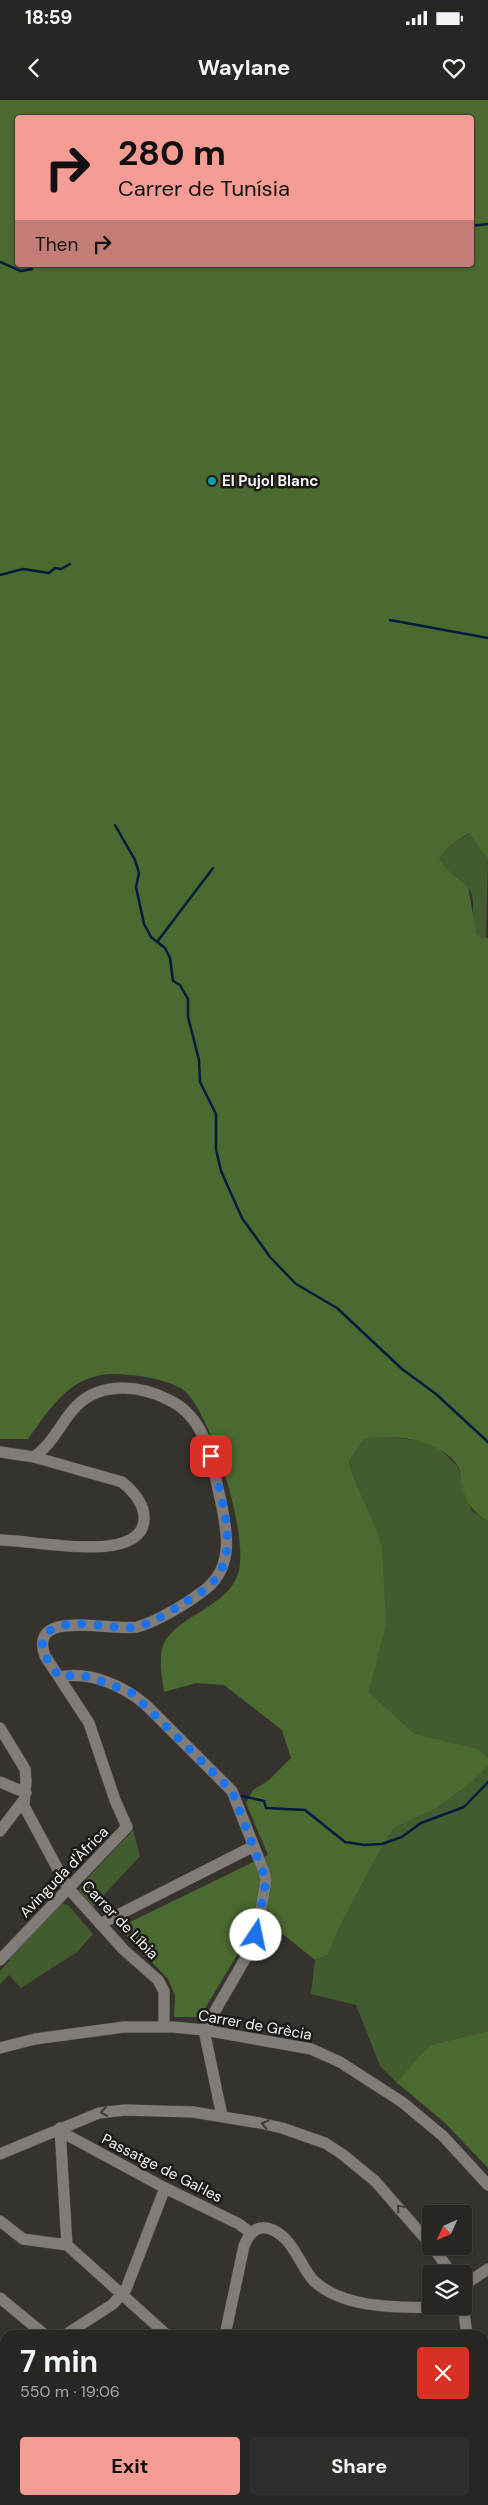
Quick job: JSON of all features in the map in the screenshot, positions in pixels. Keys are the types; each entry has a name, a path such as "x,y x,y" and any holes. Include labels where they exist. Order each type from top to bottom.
{"street":[{"path":"34,1457 53,1441 76,1406 103,1389 126,1387 168,1399 188,1412 207,1442 226,1532 225,1560 220,1573 213,1582 201,1592 157,1618 136,1627 64,1625 48,1632 42,1640 42,1650 59,1677 78,1675 93,1678 132,1693 232,1791 254,1846 266,1880 256,1935 244,1962 204,2030 222,2116"},
{"path":"0,1452 34,1457 122,1482 130,1489 142,1507 144,1526 141,1532 130,1540 108,1547 0,1540"},
{"name":"Avinguda d'Àfrica","path":"0,1960 127,1827 115,1800 89,1723 59,1677"},
{"name":"Carrer de Líbia","path":"0,1728 25,1769 24,1806 68,1888 124,1950 158,1980 164,1991 164,2027"},
{"path":"0,1782 24,1797 0,1831"},
{"path":"100,1924 254,1846"},
{"name":"Carrer de Grècia","path":"0,2048 35,2039 124,2027 164,2027 204,2030 310,2049 340,2062 422,2118 467,2159 488,2185"},
{"path":"0,2154 99,2113 125,2110 222,2116 282,2128 325,2143 375,2180 422,2234"},
{"path":"60,2128 67,2244"},
{"name":"Passatge de Gal·les","path":"60,2128 66,2135 165,2188 239,2224 251,2233"},
{"path":"73,2330 113,2304 122,2295 165,2188"},
{"path":"0,2221 23,2239 67,2244 161,2330"},
{"path":"226,2330 241,2256 251,2233 256,2229 263,2228 277,2233 290,2245 310,2276 324,2290 340,2298 371,2305 422,2306"},
{"path":"472,2280 488,2269"},
{"path":"0,2298 39,2330"},
{"path":"464,2315 466,2330"}],"green space":[{"path":"0,100 488,100 488,859 469,833 448,847 439,859 448,870 468,886 476,932 480,937 488,938 488,1521 470,1505 463,1488 458,1466 440,1449 414,1440 387,1437 374,1438 363,1440 349,1461 352,1474 374,1523 382,1547 386,1625 369,1692 415,1734 478,1749 488,1759 488,1766 470,1784 435,1809 394,1828 340,1926 328,1955 315,1960 274,1927 248,1928 237,1955 200,2017 174,2017 175,1995 168,1979 120,1929 132,1921 268,1855 246,1803 253,1790 269,1780 291,1758 282,1730 224,1685 196,1683 164,1692 162,1674 162,1648 171,1633 224,1595 238,1574 240,1557 239,1534 227,1480 207,1427 196,1406 180,1387 161,1380 110,1374 96,1376 83,1381 62,1396 44,1416 28,1439 0,1439"},
{"path":"470,833 488,859 486,938 480,937 475,927 471,892 439,859 448,847"},
{"path":"379,1435 420,1441 439,1448 458,1467 463,1488 472,1511 488,1521 488,1759 477,1749 415,1734 369,1692 386,1625 374,1523 352,1474 349,1461 363,1440"},
{"path":"488,1766 488,2031 430,2045 396,2082 380,2066 356,2005 311,1994 315,1960 328,1955 340,1926 394,1828 435,1809 470,1784"},
{"path":"133,1830 140,1856 93,1907 79,1891 81,1885"},
{"path":"61,1903 68,1905 93,1934 77,1952 21,1988 9,1975 0,1984 0,1971 10,1960 8,1958"},
{"path":"488,2031 488,2168 444,2122 396,2082 430,2045"}],"waterway":[{"path":"474,226 488,224"},
{"path":"0,262 21,271 32,269"},
{"path":"0,575 23,569 49,573 55,568 61,569 70,564"},
{"path":"390,620 488,638"},
{"path":"115,825 135,860 139,873 136,887 144,924 151,937 165,948 170,958 173,981 180,985 188,999 188,1017 199,1060 200,1082 216,1114 216,1149 221,1171 242,1218 270,1257 296,1284 337,1308 402,1369 436,1394 488,1442"},
{"path":"157,942 213,868"},
{"path":"242,1796 264,1801 266,1808 305,1810 345,1842 365,1845 382,1844 402,1837 421,1823 464,1807 488,1782"}],"place":[{"name":"El Pujol Blanc","path":"212,481"}],"route":[{"path":"211,1456 226,1532 226,1553 223,1567 213,1582 201,1592 157,1618 136,1627 58,1626 44,1636 42,1650 59,1677 78,1675 93,1678 132,1693 232,1791 266,1880 256,1935"}]}
